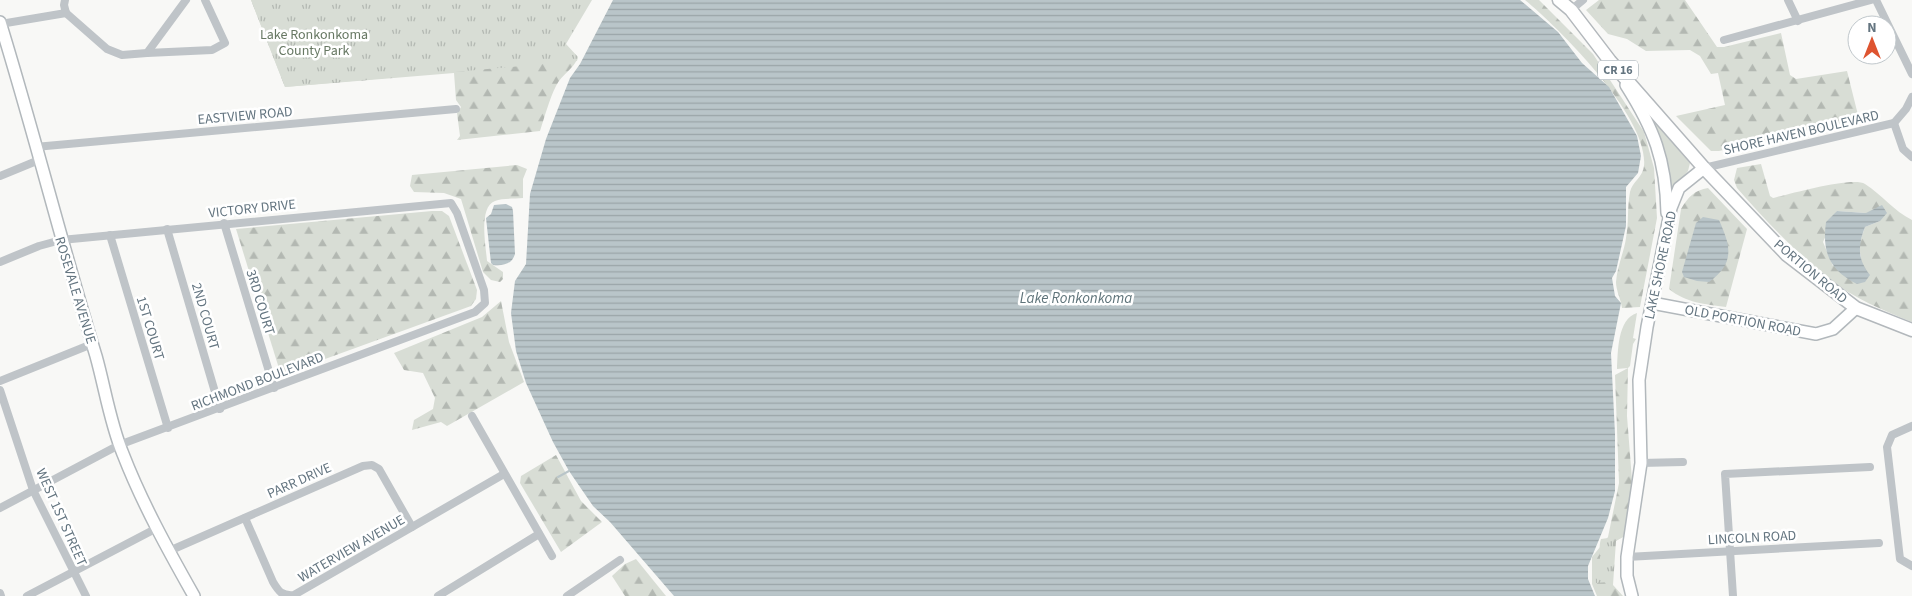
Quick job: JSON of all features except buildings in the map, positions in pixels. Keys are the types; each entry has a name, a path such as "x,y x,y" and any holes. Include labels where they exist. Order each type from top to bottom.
{"main road":[{"name":"CR 16","path":"1559,0 1571,10 1610,61 1704,168"},
{"name":"ROSEVALE AVENUE","path":"0,23 26,108 35,147 119,445 157,528 194,596"},
{"path":"1610,61 1646,118 1656,140 1664,177 1668,226"},
{"name":"LAKE SHORE ROAD","path":"1632,596 1627,576 1627,558 1641,463 1639,380 1671,208 1680,188 1704,168"},
{"name":"PORTION ROAD","path":"1704,168 1787,255 1856,308 1912,330"},
{"name":"OLD PORTION ROAD","path":"1652,303 1816,334 1833,329 1856,308"},
{"name":"ROSEVALE AVENUE","path":"169,551 182,562 203,596"}],"street":[{"path":"65,0 66,13 107,49 122,55 212,50 225,43 205,0"},
{"path":"147,53 186,0"},
{"path":"1571,10 1584,0"},
{"path":"1788,0 1798,21"},
{"path":"1724,40 1872,0"},
{"path":"1876,0 1912,74"},
{"path":"0,23 66,13"},
{"path":"1894,123 1906,109 1912,97"},
{"name":"EASTVIEW ROAD","path":"35,147 456,109"},
{"name":"SHORE HAVEN BOULEVARD","path":"1704,168 1894,123 1903,149 1912,157"},
{"path":"0,176 39,160"},
{"name":"VICTORY DRIVE","path":"0,262 39,246 61,240 224,223 451,203 457,213 472,259"},
{"name":"3RD COURT","path":"224,223 274,388"},
{"name":"2ND COURT","path":"167,230 220,409"},
{"name":"1ST COURT","path":"110,235 168,428"},
{"name":"RICHMOND BOULEVARD","path":"0,508 119,445 220,409 475,312 485,302 484,290 472,259"},
{"path":"0,381 92,344"},
{"name":"WEST 1ST STREET","path":"0,390 33,490 86,596"},
{"path":"472,416 552,556"},
{"path":"1912,426 1892,435 1886,447 1900,558 1912,566"},
{"path":"1641,463 1684,462"},
{"name":"PARR DRIVE","path":"169,551 363,466 372,465 379,469 385,477 412,527"},
{"path":"1733,596 1725,474 1870,467"},
{"name":"WATERVIEW AVENUE","path":"246,518 273,582 278,591 285,595 302,591 504,474"},
{"path":"27,596 157,528"},
{"path":"438,596 539,534"},
{"name":"LINCOLN ROAD","path":"1627,558 1879,543"},
{"path":"567,596 620,560"}],"green space":[{"name":"Lake Ronkonkoma County Park","path":"251,0 401,0 574,54 578,57 574,65 556,86 540,131 457,140 460,136 457,113 461,107 456,100 454,73 285,87"},
{"name":"Lake Ronkonkoma County Park","path":"251,0 592,0 566,44 578,57 577,61 285,87"},
{"path":"1525,0 1539,0 1593,54 1644,132 1654,168 1657,218 1640,307 1622,308 1616,282 1627,232 1630,192 1642,173 1644,166 1642,146 1618,100 1600,76 1559,31"},
{"path":"1599,0 1685,0 1717,47 1781,33 1790,75 1796,79 1847,71 1859,119 1719,151 1711,151 1676,116 1725,105 1718,73 1711,74 1700,56 1690,50 1646,51 1627,39 1608,34 1586,10"},
{"path":"1646,112 1690,163 1688,171 1670,193"},
{"path":"1761,164 1770,196 1773,198 1848,182 1865,184 1899,212 1912,220 1912,322 1880,309 1839,287 1817,269 1781,236 1737,188 1734,180 1737,168","holes":["1837,211 1866,213 1880,221 1865,227 1859,245 1862,265 1833,266 1823,242"]},
{"path":"517,165 527,169 523,179 523,198 495,201 486,211 484,228 487,261 503,272 503,279 500,282 491,280 483,272 461,199 444,193 414,192 410,186 412,175"},
{"path":"1708,188 1747,229 1726,307 1689,300 1669,289 1681,209 1692,195 1699,190"},
{"path":"442,211 449,216 477,290 476,299 471,306 281,375 236,229"},
{"path":"501,301 509,342 524,382 447,426 441,422 412,430 414,420 433,409 435,398 423,373 404,370 394,353 482,317"},
{"path":"1637,313 1633,338 1636,339 1633,344 1630,366 1617,369 1618,346 1622,329 1630,316"},
{"path":"1628,368 1627,416 1633,493 1625,536 1616,541 1613,585 1623,596 1597,596 1592,584 1592,557 1608,537 1619,483 1615,375"},
{"path":"556,455 581,501 602,522 561,552 520,483 521,476"},
{"path":"1608,538 1613,541 1612,573 1609,582 1596,583 1595,572 1600,560 1601,539"},
{"path":"636,559 666,596 625,596 612,576 625,564"}],"water":[{"name":"Lake Ronkonkoma","path":"613,0 1520,0 1558,32 1582,63 1609,87 1637,136 1641,156 1638,173 1626,187 1626,226 1616,271 1612,278 1615,296 1621,303 1611,353 1615,434 1615,491 1608,518 1588,566 1588,579 1595,596 674,596 610,522 593,506 569,471 553,442 526,383 516,351 511,313 515,281 526,264 530,194 546,139 570,78 580,64"},
{"path":"506,204 512,207 513,211 515,254 507,264 493,265 491,263 486,218 491,214 494,205"},
{"path":"1882,205 1887,213 1880,221 1865,227 1860,246 1861,258 1870,275 1865,282 1857,284 1840,273 1830,259 1825,242 1826,222 1837,211 1866,213"},
{"path":"1703,217 1719,220 1728,246 1727,261 1717,275 1709,282 1684,277 1682,272 1696,223"}],"waterway":[{"path":"558,477 569,471"}]}
